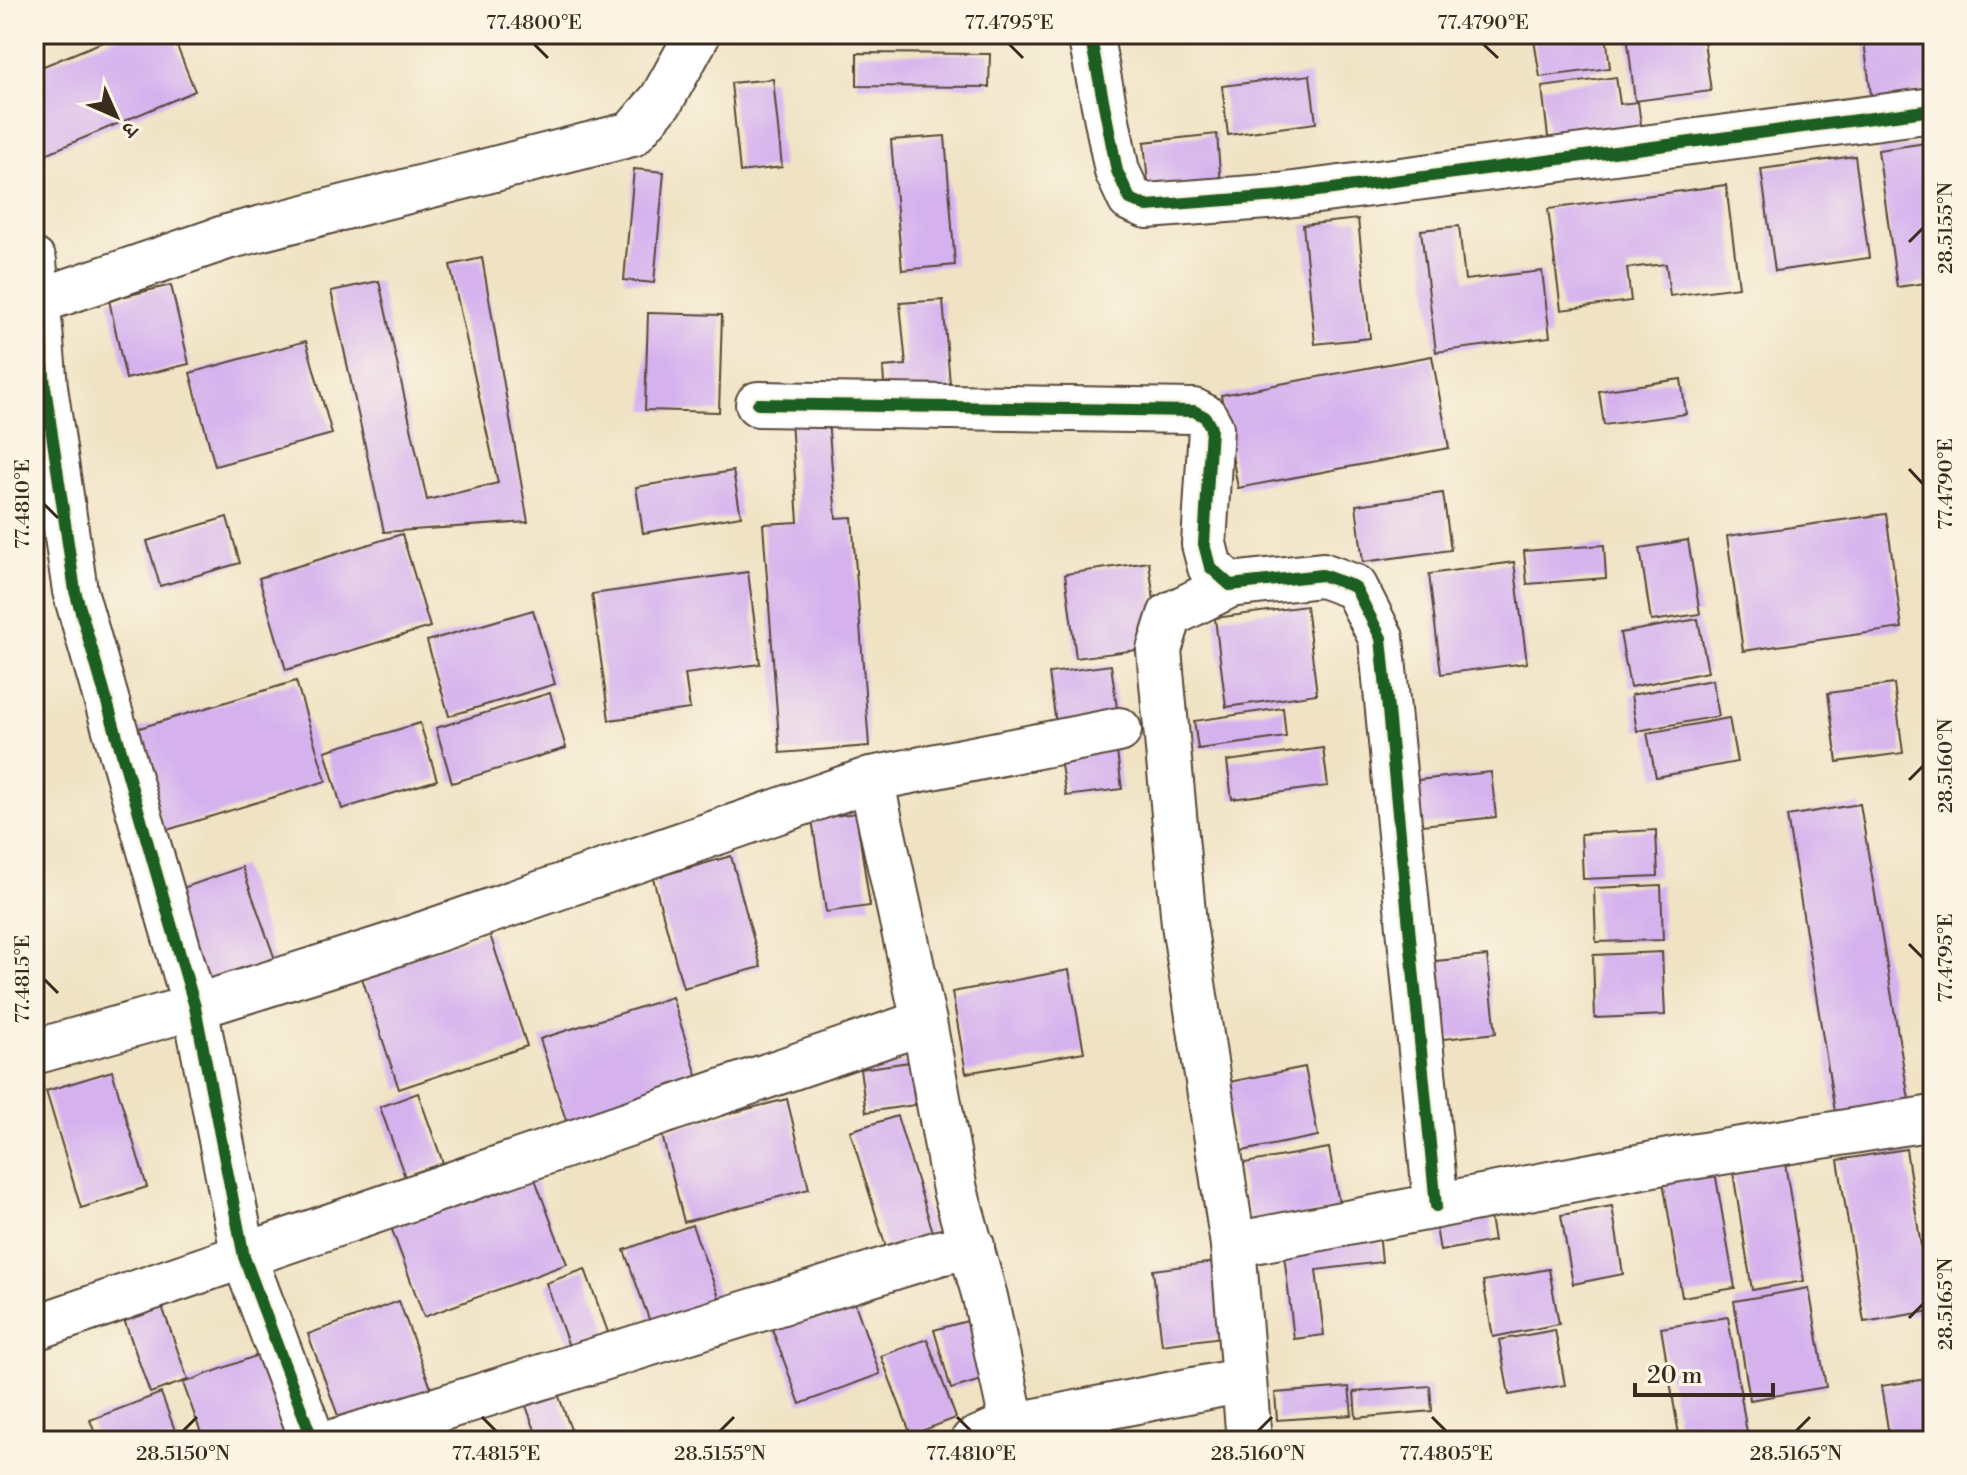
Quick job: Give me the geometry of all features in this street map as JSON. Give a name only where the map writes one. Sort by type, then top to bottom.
[{"type":"street","points":[[313,1441],[244,1257],[195,1007],[75,591],[45,387],[36,281],[227,237],[632,134],[662,99],[698,34]]},
{"type":"street","points":[[1090,34],[1117,171],[1130,199],[1147,206],[1279,196],[1933,110]]},
{"type":"street","points":[[758,404],[1194,411],[1205,417],[1211,428],[1204,544],[1210,567],[1230,585]]},
{"type":"street","points":[[1249,1441],[1233,1245],[1184,924],[1159,650],[1170,615],[1230,585],[1322,575],[1355,587],[1381,638],[1436,1206]]},
{"type":"street","points":[[34,1052],[195,1007],[386,947],[871,779],[1119,730]]},
{"type":"street","points":[[871,779],[924,1022],[955,1190],[972,1246],[1009,1408],[989,1434]]},
{"type":"street","points":[[34,1328],[924,1022]]},
{"type":"street","points":[[1233,1245],[1679,1159],[1933,1118]]},
{"type":"street","points":[[337,1441],[939,1253],[972,1246]]},
{"type":"street","points":[[989,1434],[1244,1380]]},
{"type":"building","points":[[122,34],[172,34],[195,91],[34,159],[34,70]]},
{"type":"building","points":[[1575,34],[1606,34],[1610,68],[1540,77],[1534,40]]},
{"type":"building","points":[[1627,34],[1703,34],[1711,91],[1635,101]]},
{"type":"building","points":[[1863,34],[1933,34],[1933,101],[1873,110]]},
{"type":"building","points":[[857,53],[990,54],[989,87],[857,86]]},
{"type":"building","points":[[1310,75],[1316,123],[1228,135],[1222,86]]},
{"type":"building","points":[[1616,77],[1620,104],[1638,102],[1643,140],[1550,153],[1542,87]]},
{"type":"building","points":[[773,79],[782,167],[740,172],[731,83]]},
{"type":"building","points":[[1217,134],[1221,186],[1149,193],[1144,142]]},
{"type":"building","points":[[945,136],[955,265],[902,270],[891,140]]},
{"type":"building","points":[[1933,142],[1933,282],[1897,287],[1878,150]]},
{"type":"building","points":[[1855,156],[1869,258],[1775,271],[1761,169]]},
{"type":"building","points":[[634,169],[664,172],[654,283],[624,280]]},
{"type":"building","points":[[1726,185],[1739,287],[1670,296],[1666,264],[1627,268],[1631,301],[1561,310],[1548,209]]},
{"type":"building","points":[[1358,219],[1370,338],[1315,344],[1303,225]]},
{"type":"building","points":[[1459,226],[1465,280],[1542,271],[1550,337],[1436,352],[1421,230]]},
{"type":"building","points":[[482,258],[528,522],[384,532],[331,291],[379,281],[427,500],[498,483],[450,265]]},
{"type":"building","points":[[171,285],[189,364],[126,379],[109,300]]},
{"type":"building","points":[[943,300],[951,396],[885,401],[883,367],[906,365],[900,303]]},
{"type":"building","points":[[648,313],[722,315],[719,412],[645,410]]},
{"type":"building","points":[[306,341],[332,434],[215,466],[190,373]]},
{"type":"building","points":[[1432,356],[1449,448],[1238,488],[1221,395]]},
{"type":"building","points":[[1681,379],[1686,414],[1604,425],[1599,391]]},
{"type":"building","points":[[828,419],[836,518],[852,517],[869,746],[780,753],[763,524],[798,522],[791,421]]},
{"type":"building","points":[[733,471],[741,516],[643,533],[636,487]]},
{"type":"building","points":[[1443,493],[1451,550],[1363,562],[1356,505]]},
{"type":"building","points":[[1886,514],[1902,628],[1743,651],[1727,536]]},
{"type":"building","points":[[227,517],[240,563],[160,586],[147,541]]},
{"type":"building","points":[[402,534],[430,627],[286,670],[259,578]]},
{"type":"building","points":[[1688,540],[1700,614],[1651,621],[1640,548]]},
{"type":"building","points":[[1604,545],[1606,578],[1527,584],[1524,551]]},
{"type":"building","points":[[1149,562],[1160,647],[1076,658],[1065,574]]},
{"type":"building","points":[[1514,562],[1527,663],[1441,674],[1429,574]]},
{"type":"building","points":[[748,572],[760,664],[685,674],[690,709],[609,720],[592,594]]},
{"type":"building","points":[[1306,606],[1317,694],[1226,707],[1215,618]]},
{"type":"building","points":[[533,610],[555,684],[449,716],[427,641]]},
{"type":"building","points":[[1698,619],[1708,672],[1630,687],[1620,633]]},
{"type":"building","points":[[1111,665],[1118,715],[1056,724],[1049,673]]},
{"type":"building","points":[[1712,680],[1719,716],[1637,731],[1631,695]]},
{"type":"building","points":[[296,681],[326,781],[164,831],[133,730]]},
{"type":"building","points":[[1894,684],[1903,753],[1837,762],[1828,693]]},
{"type":"building","points":[[550,693],[566,748],[452,783],[436,728]]},
{"type":"building","points":[[1283,708],[1286,737],[1198,749],[1194,721]]},
{"type":"building","points":[[1729,718],[1737,762],[1656,777],[1647,733]]},
{"type":"building","points":[[420,723],[437,780],[342,809],[325,751]]},
{"type":"building","points":[[1116,745],[1122,789],[1066,796],[1059,753]]},
{"type":"building","points":[[1323,748],[1328,786],[1232,799],[1227,761]]},
{"type":"building","points":[[1491,772],[1496,817],[1413,826],[1409,781]]},
{"type":"building","points":[[1860,804],[1911,1112],[1837,1124],[1787,816]]},
{"type":"building","points":[[856,813],[870,906],[826,912],[812,819]]},
{"type":"building","points":[[1656,830],[1658,876],[1583,879],[1581,834]]},
{"type":"building","points":[[731,856],[761,967],[683,988],[653,878]]},
{"type":"building","points":[[242,867],[277,965],[203,991],[169,893]]},
{"type":"building","points":[[1661,885],[1663,940],[1596,942],[1594,888]]},
{"type":"building","points":[[489,932],[527,1046],[399,1089],[361,975]]},
{"type":"building","points":[[1662,952],[1665,1015],[1595,1018],[1593,955]]},
{"type":"building","points":[[1487,956],[1496,1033],[1435,1040],[1425,962]]},
{"type":"building","points":[[1069,970],[1084,1052],[966,1073],[952,992]]},
{"type":"building","points":[[672,997],[702,1091],[570,1133],[540,1039]]},
{"type":"building","points":[[910,1062],[915,1105],[866,1112],[860,1069]]},
{"type":"building","points":[[1305,1067],[1318,1136],[1237,1152],[1224,1083]]},
{"type":"building","points":[[112,1071],[147,1187],[81,1208],[46,1091]]},
{"type":"building","points":[[418,1093],[443,1163],[405,1177],[380,1107]]},
{"type":"building","points":[[787,1099],[809,1189],[684,1222],[661,1131]]},
{"type":"building","points":[[897,1116],[933,1232],[886,1247],[850,1131]]},
{"type":"building","points":[[1329,1148],[1340,1209],[1251,1226],[1239,1164]]},
{"type":"building","points":[[1906,1149],[1931,1311],[1864,1322],[1838,1160]]},
{"type":"building","points":[[1783,1151],[1804,1281],[1752,1290],[1731,1160]]},
{"type":"building","points":[[1714,1166],[1735,1288],[1682,1297],[1662,1175]]},
{"type":"building","points":[[533,1174],[567,1264],[424,1317],[391,1227]]},
{"type":"building","points":[[1612,1206],[1623,1274],[1573,1284],[1561,1215]]},
{"type":"building","points":[[1489,1211],[1494,1241],[1440,1251],[1435,1221]]},
{"type":"building","points":[[692,1225],[722,1305],[653,1330],[624,1250]]},
{"type":"building","points":[[1379,1233],[1382,1262],[1316,1270],[1324,1335],[1294,1339],[1283,1246]]},
{"type":"building","points":[[1222,1261],[1230,1336],[1162,1345],[1153,1270]]},
{"type":"building","points":[[585,1269],[613,1346],[574,1360],[546,1283]]},
{"type":"building","points":[[1549,1269],[1559,1324],[1493,1337],[1483,1281]]},
{"type":"building","points":[[1809,1288],[1826,1387],[1750,1400],[1734,1301]]},
{"type":"building","points":[[157,1292],[188,1380],[150,1393],[119,1305]]},
{"type":"building","points":[[852,1295],[880,1374],[800,1404],[771,1326]]},
{"type":"building","points":[[399,1301],[432,1391],[341,1424],[308,1334]]},
{"type":"building","points":[[1728,1317],[1747,1433],[1680,1441],[1661,1328]]},
{"type":"building","points":[[971,1320],[988,1378],[951,1389],[934,1330]]},
{"type":"building","points":[[1555,1330],[1565,1385],[1509,1395],[1499,1340]]},
{"type":"building","points":[[927,1339],[956,1418],[911,1435],[881,1356]]},
{"type":"building","points":[[269,1351],[303,1441],[204,1441],[183,1383]]},
{"type":"building","points":[[1933,1378],[1933,1441],[1890,1441],[1881,1386]]},
{"type":"building","points":[[1430,1386],[1432,1411],[1356,1418],[1354,1392]]},
{"type":"building","points":[[1349,1387],[1352,1415],[1277,1420],[1275,1393]]},
{"type":"building","points":[[557,1391],[575,1441],[539,1441],[525,1403]]},
{"type":"building","points":[[161,1393],[179,1441],[98,1441],[90,1420]]},
{"type":"building","points":[[34,1410],[41,1428],[34,1431]]},
{"type":"cycle path","points":[[1090,34],[1117,171],[1130,199],[1147,206],[1279,196],[1933,110]]},
{"type":"cycle path","points":[[34,261],[45,387],[75,591],[195,1007],[244,1257],[313,1441]]},
{"type":"cycle path","points":[[758,404],[1194,411],[1205,417],[1211,428],[1204,544],[1210,567],[1230,585],[1322,575],[1355,587],[1381,638],[1436,1206]]}]
